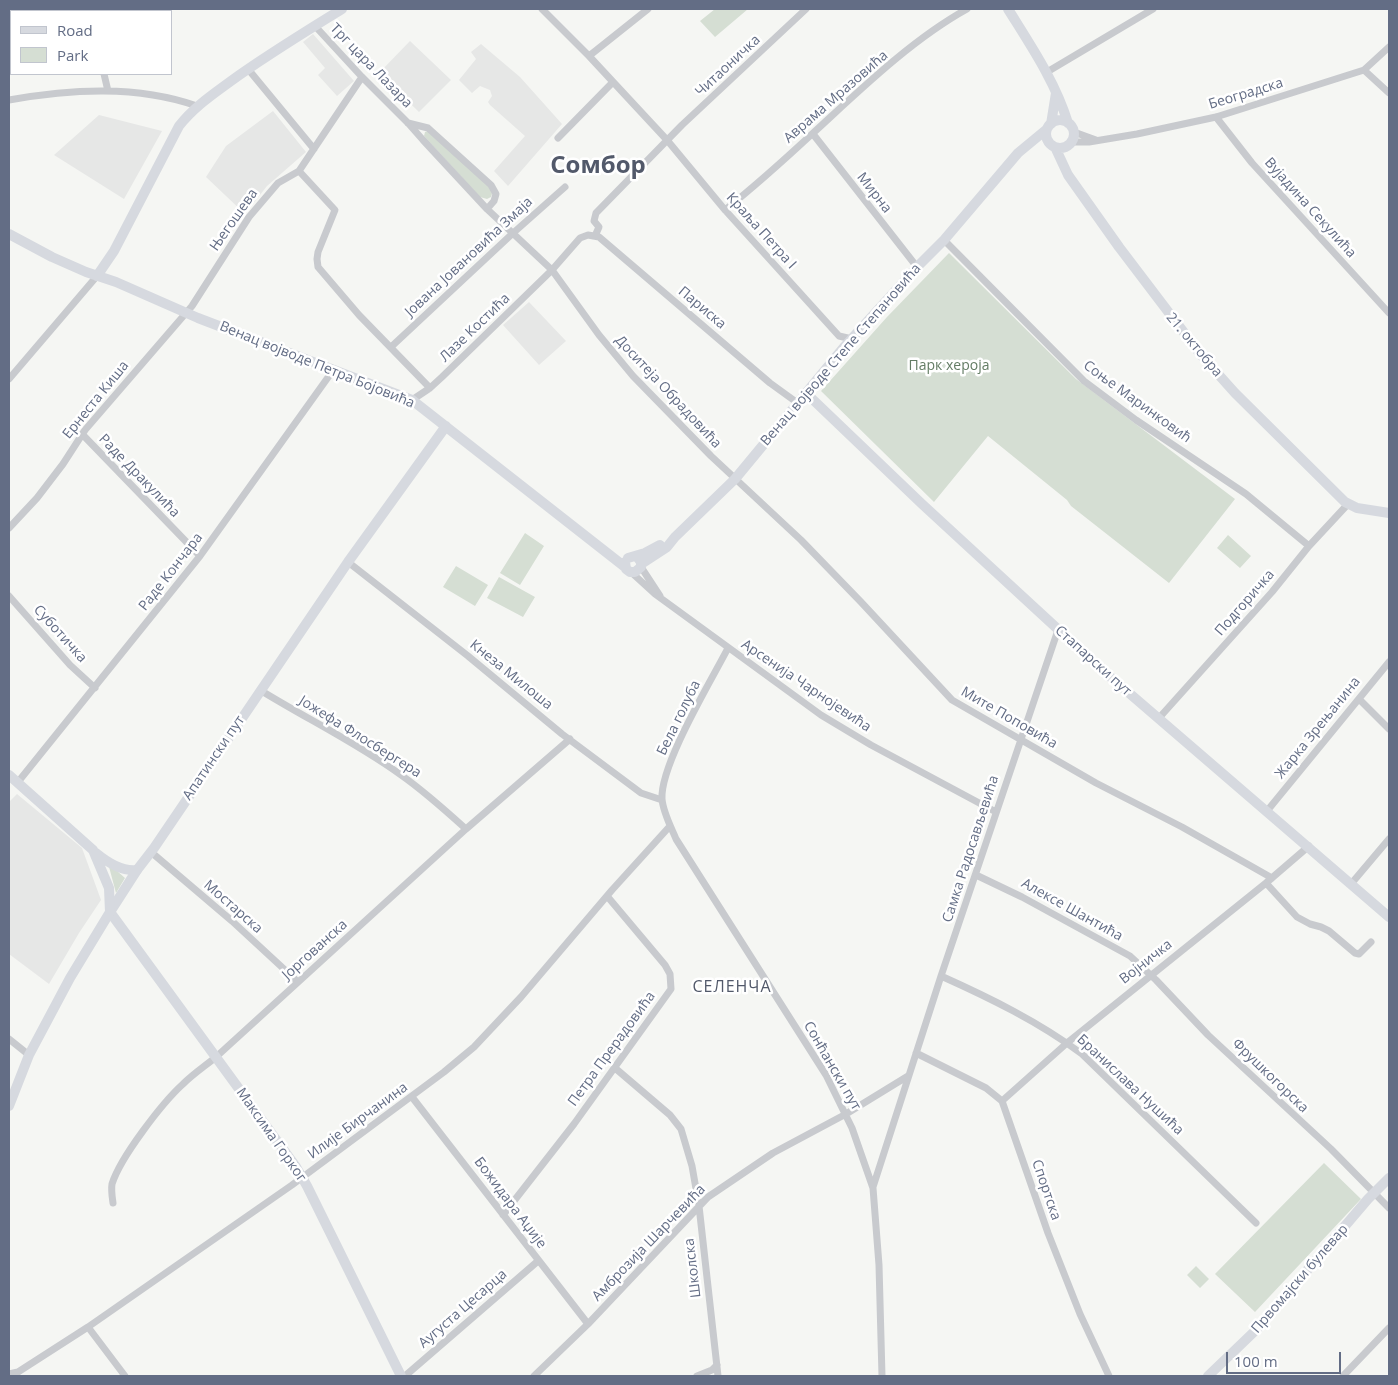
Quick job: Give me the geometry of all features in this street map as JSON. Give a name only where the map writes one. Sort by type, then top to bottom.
[{"type":"main road","points":[[97,276],[114,251],[179,126],[198,106],[248,69],[342,9]]},
{"type":"main road","points":[[1008,9],[1047,72],[1068,123],[1074,132],[1063,166]]},
{"type":"main road","points":[[1054,147],[1046,138],[1056,93]]},
{"type":"main road","points":[[1049,126],[1060,120],[1068,123]]},
{"type":"main road","name":"Венац војводе Степе Степановића","points":[[634,564],[664,543],[671,542],[735,479],[852,339],[944,240],[1018,154],[1049,126]]},
{"type":"main road","points":[[1029,144],[1063,148],[1070,143]]},
{"type":"main road","name":"21. октобра","points":[[1054,147],[1068,175],[1119,247],[1201,355],[1241,398],[1348,504]]},
{"type":"main road","name":"Венац војводе Петра Бојовића","points":[[9,234],[52,258],[116,282],[187,313],[412,400],[590,540],[599,541],[634,564]]},
{"type":"main road","name":"Стапарски пут","points":[[807,394],[922,504],[1100,668],[1389,917]]},
{"type":"main road","name":"Апатински пут","points":[[9,1106],[29,1055],[70,978],[110,912],[348,562],[446,426]]},
{"type":"main road","points":[[1348,504],[1361,509],[1389,513]]},
{"type":"main road","points":[[9,775],[104,859],[123,869],[137,870]]},
{"type":"main road","points":[[93,850],[110,888],[110,912]]},
{"type":"main road","name":"Максима Горког","points":[[110,912],[302,1178],[403,1376]]},
{"type":"main road","name":"Првомајски булевар","points":[[1208,1376],[1257,1329],[1389,1178]]},
{"type":"street","points":[[542,9],[589,56],[648,9]]},
{"type":"street","name":"Читаоничка","points":[[667,140],[806,9]]},
{"type":"street","name":"Аврама Мразовића","points":[[725,210],[793,152],[865,85],[917,43],[966,9]]},
{"type":"street","points":[[1047,72],[1153,9]]},
{"type":"street","name":"Трг цара Лазара","points":[[315,26],[362,77],[408,122],[487,209],[496,194],[491,185],[428,128],[408,122]]},
{"type":"street","name":"Београдска","points":[[1070,143],[1137,134],[1216,117],[1364,70],[1389,47]]},
{"type":"street","name":"Краља Петра I","points":[[589,56],[667,140],[725,210],[839,336]]},
{"type":"street","points":[[248,69],[314,149]]},
{"type":"street","points":[[1364,70],[1389,93]]},
{"type":"street","points":[[104,75],[108,91]]},
{"type":"street","name":"Његошева","points":[[187,313],[249,217],[278,183],[299,171],[362,77]]},
{"type":"street","points":[[558,138],[613,82]]},
{"type":"street","points":[[9,100],[70,91],[108,91],[182,101],[198,106]]},
{"type":"street","name":"Вујадина Секулића","points":[[1216,117],[1252,163],[1389,313]]},
{"type":"street","name":"Београдска","points":[[1074,132],[1099,140]]},
{"type":"street","name":"Мирна","points":[[813,134],[917,267]]},
{"type":"street","points":[[592,235],[599,227],[594,221],[596,213],[667,140]]},
{"type":"street","points":[[299,171],[335,210],[318,252],[318,267],[359,315],[430,388]]},
{"type":"street","name":"Јована Јовановића Змаја","points":[[392,347],[565,187]]},
{"type":"street","name":"Доситеја Обрадовића","points":[[487,209],[552,270],[599,335],[633,376],[683,429],[735,479]]},
{"type":"street","name":"Лазе Костића","points":[[412,400],[430,388],[552,270],[580,238],[592,235]]},
{"type":"street","name":"Париска","points":[[592,235],[770,383],[798,404]]},
{"type":"street","name":"Соње Маринковић","points":[[944,240],[1084,381],[1136,420],[1246,494],[1309,546]]},
{"type":"street","points":[[9,379],[97,276]]},
{"type":"street","name":"Ернеста Киша","points":[[9,528],[63,464],[82,434],[187,313]]},
{"type":"street","points":[[840,353],[839,336],[852,339]]},
{"type":"street","name":"Раде Кончара","points":[[18,782],[200,556],[334,369]]},
{"type":"street","name":"Раде Дракулића","points":[[82,434],[200,556]]},
{"type":"street","name":"Мите Поповића","points":[[735,479],[808,547],[952,700],[1096,783],[1182,826],[1269,881],[1297,917],[1310,924],[1321,926],[1355,953],[1360,954],[1371,942]]},
{"type":"street","name":"Подгоричка","points":[[1159,718],[1348,504]]},
{"type":"street","name":"Кнеза Милоша","points":[[348,562],[570,739],[641,793],[662,800]]},
{"type":"street","name":"Арсенија Чарнојевића","points":[[634,564],[646,586],[662,599],[821,715],[871,745],[996,812]]},
{"type":"street","name":"Суботичка","points":[[9,596],[70,665],[95,688]]},
{"type":"street","name":"Самка Радосављевића","points":[[873,1188],[941,976],[1058,630]]},
{"type":"street","name":"Бела голуба","points":[[662,800],[663,784],[678,746],[728,648]]},
{"type":"street","name":"Жарка Зрењанина","points":[[1267,811],[1389,662]]},
{"type":"street","name":"Јожефа Флосбергера","points":[[260,690],[377,758],[424,791],[466,829]]},
{"type":"street","points":[[1358,699],[1389,729]]},
{"type":"street","name":"Јоргованска","points":[[112,1203],[112,1184],[123,1161],[183,1083],[216,1057],[466,829],[570,739]]},
{"type":"street","name":"Сонћански пут","points":[[662,800],[676,839],[826,1075],[846,1114],[873,1188],[879,1265],[882,1376]]},
{"type":"street","name":"Илије Бирчанина","points":[[9,1374],[18,1372],[88,1327],[302,1178],[412,1097],[474,1047],[670,826]]},
{"type":"street","points":[[1351,884],[1389,838]]},
{"type":"street","name":"Војничка","points":[[1002,1101],[1067,1043],[1269,881],[1308,846]]},
{"type":"street","name":"Мостарска","points":[[151,852],[298,982]]},
{"type":"street","name":"Алексе Шантића","points":[[976,875],[1022,897],[1130,956],[1150,975]]},
{"type":"street","name":"Петра Прерадовића","points":[[503,1215],[615,1068],[671,988],[671,980],[664,965],[607,896]]},
{"type":"street","name":"Фрушкогорска","points":[[1150,975],[1208,1035],[1331,1149],[1389,1208]]},
{"type":"street","name":"Бранислава Нушића","points":[[941,976],[985,996],[1067,1043],[1082,1054],[1256,1223]]},
{"type":"street","points":[[9,1039],[29,1055]]},
{"type":"street","points":[[916,1053],[986,1088],[1002,1101]]},
{"type":"street","name":"Школска","points":[[615,1068],[677,1122],[681,1129],[692,1166],[699,1206],[718,1376]]},
{"type":"street","points":[[846,1114],[908,1076]]},
{"type":"street","name":"Божидара Аџије","points":[[412,1097],[588,1324]]},
{"type":"street","name":"Спортска","points":[[1002,1101],[1048,1233],[1080,1314],[1109,1376]]},
{"type":"street","name":"Амброзија Шарчевића","points":[[534,1376],[588,1324],[708,1197],[773,1153],[846,1114]]},
{"type":"street","name":"Аугуста Цесарца","points":[[403,1376],[538,1261]]},
{"type":"street","points":[[88,1327],[125,1376]]},
{"type":"street","points":[[1343,1376],[1388,1333]]},
{"type":"street","points":[[697,1376],[712,1370],[717,1365]]},
{"type":"shaded area","points":[[313,34],[354,81],[337,96],[318,75],[325,68],[303,42]]},
{"type":"shaded area","points":[[410,41],[451,80],[419,112],[379,73]]},
{"type":"shaded area","points":[[481,44],[520,77],[562,124],[508,186],[494,171],[525,136],[490,105],[488,102],[492,96],[490,90],[480,86],[472,93],[459,80],[476,59],[471,52]]},
{"type":"shaded area","points":[[273,111],[306,152],[267,186],[245,214],[206,177],[226,146]]},
{"type":"shaded area","points":[[99,115],[162,131],[124,199],[54,155]]},
{"type":"shaded area","points":[[529,302],[566,341],[539,365],[503,325]]},
{"type":"shaded area","points":[[17,794],[82,848],[101,900],[49,984],[9,954],[9,802]]},
{"type":"green space","points":[[715,9],[748,9],[715,37],[700,21]]},
{"type":"green space","points":[[428,131],[491,187],[491,197],[487,199],[480,197],[424,136],[425,132]]},
{"type":"green space","name":"Парк хероја","points":[[949,253],[1076,379],[1235,499],[1169,583],[1071,506],[1067,500],[988,436],[934,502],[821,391],[887,317]]},
{"type":"green space","points":[[525,533],[544,546],[520,585],[500,573]]},
{"type":"green space","points":[[1228,535],[1251,556],[1240,568],[1217,548]]},
{"type":"green space","points":[[456,566],[488,585],[475,606],[443,587]]},
{"type":"green space","points":[[499,577],[535,597],[523,617],[487,598]]},
{"type":"green space","points":[[108,863],[125,878],[116,893]]},
{"type":"green space","points":[[1324,1163],[1361,1199],[1255,1312],[1215,1274]]},
{"type":"green space","points":[[1196,1266],[1209,1279],[1200,1288],[1187,1275]]},
{"type":"district","name":"Сомбор","points":[[598,166]]},
{"type":"district","name":"СЕЛЕНЧА","points":[[732,987]]}]
